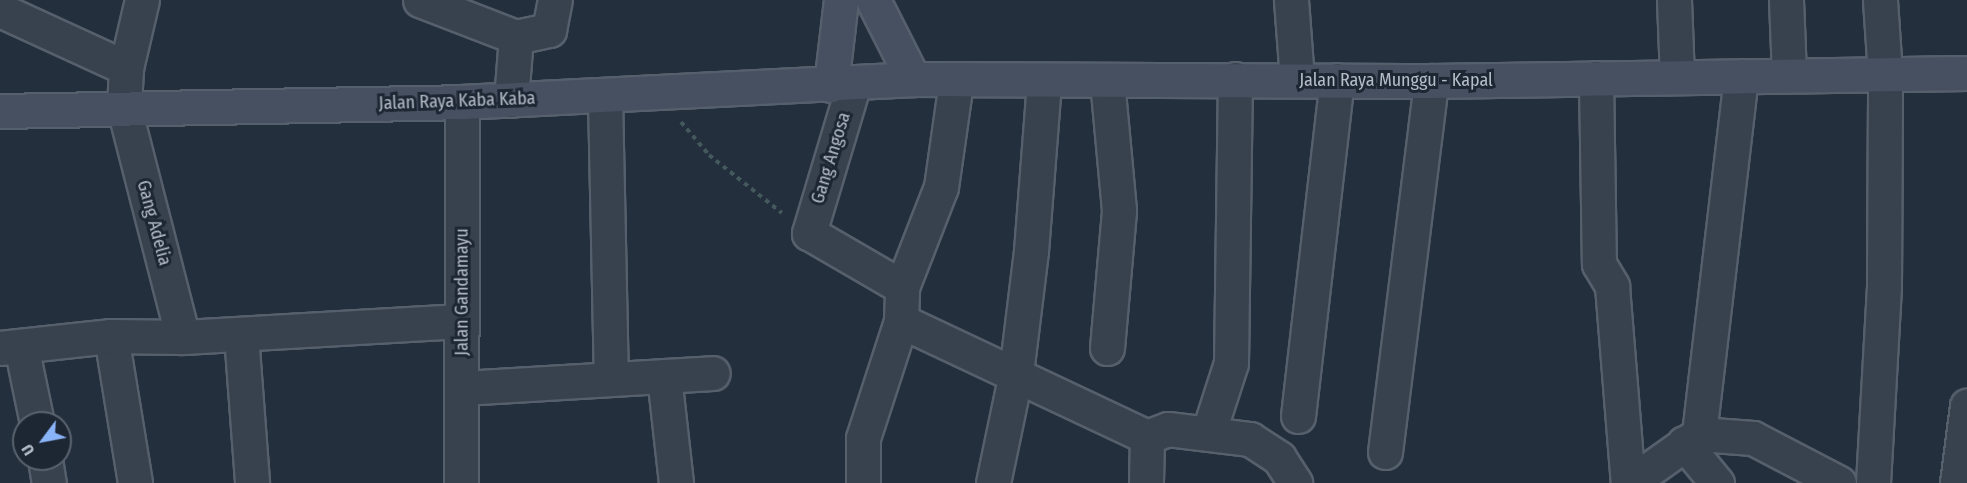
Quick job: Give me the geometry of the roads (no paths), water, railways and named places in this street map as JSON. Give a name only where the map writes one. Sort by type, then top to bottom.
[{"type":"street","name":"Gang Adelia","points":[[142,0],[126,68],[124,108],[183,338]]},
{"type":"street","points":[[420,0],[516,37],[549,30],[555,0]]},
{"type":"street","points":[[841,0],[842,84]]},
{"type":"street","points":[[873,0],[913,79]]},
{"type":"street","points":[[1291,0],[1297,80]]},
{"type":"street","points":[[1674,0],[1677,77]]},
{"type":"street","points":[[1786,0],[1789,75]]},
{"type":"street","points":[[1873,483],[1883,340],[1885,74],[1880,0]]},
{"type":"street","points":[[0,10],[126,68]]},
{"type":"street","points":[[511,100],[516,37]]},
{"type":"street","name":"Jalan Raya Munggu - Kapal","points":[[913,79],[1044,82],[1431,81],[1967,73]]},
{"type":"street","points":[[1717,483],[1692,438],[1742,76]]},
{"type":"street","points":[[1596,78],[1599,264],[1612,286],[1629,483]]},
{"type":"street","name":"Jalan Raya Kaba Kaba","points":[[0,111],[605,97],[913,79]]},
{"type":"street","points":[[1213,420],[1231,363],[1235,80]]},
{"type":"street","points":[[1298,416],[1337,80]]},
{"type":"street","points":[[863,483],[863,438],[902,303],[941,187],[956,81]]},
{"type":"street","points":[[1107,81],[1119,210],[1107,348]]},
{"type":"street","points":[[1385,452],[1431,81]]},
{"type":"street","points":[[993,483],[1016,373],[1031,252],[1044,82]]},
{"type":"street","name":"Gang Angosa","points":[[842,84],[809,233],[902,303]]},
{"type":"street","points":[[605,97],[611,379]]},
{"type":"street","name":"Jalan Gandamayu","points":[[460,483],[462,102]]},
{"type":"street","points":[[902,303],[1016,373],[1147,437],[1168,429],[1213,420],[1250,439],[1279,458],[1294,483]]},
{"type":"street","points":[[34,411],[11,347],[111,336],[183,338],[462,321]]},
{"type":"street","points":[[241,335],[252,483]]},
{"type":"street","points":[[111,336],[135,483]]},
{"type":"street","points":[[462,388],[713,373]]},
{"type":"street","points":[[664,376],[676,483]]},
{"type":"street","points":[[1957,483],[1967,406]]},
{"type":"street","points":[[1146,483],[1147,437]]},
{"type":"street","points":[[1629,483],[1692,438],[1753,438],[1839,483]]}]
